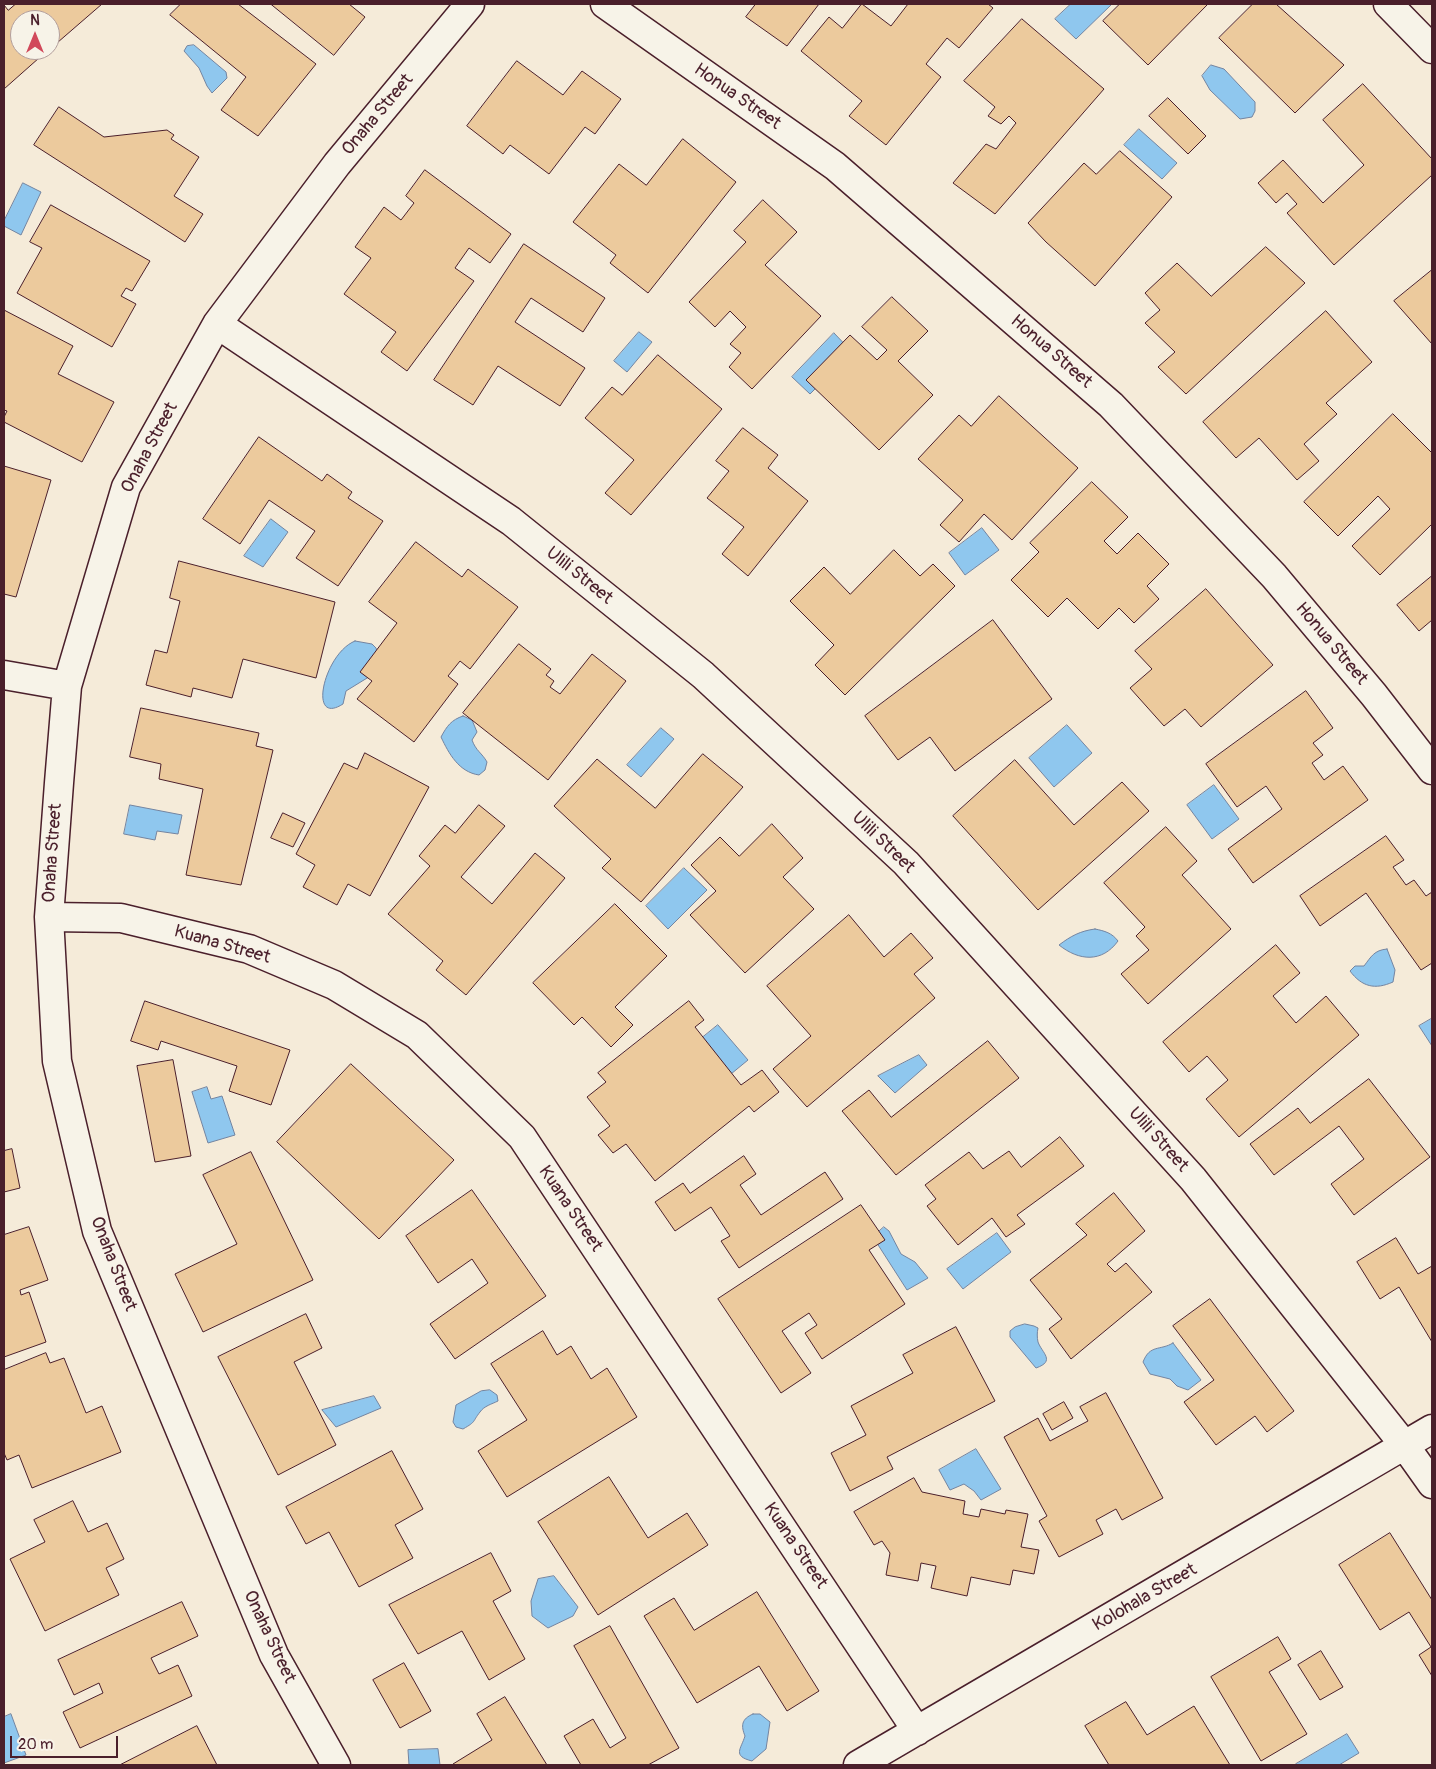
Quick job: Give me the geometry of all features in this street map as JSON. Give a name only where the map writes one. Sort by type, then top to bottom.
[{"type":"street","name":"Onaha Street","points":[[336,1765],[274,1655],[97,1231],[57,1062],[49,917],[67,686],[126,488],[217,324],[337,164],[470,4]]},
{"type":"street","name":"Honua Street","points":[[604,4],[835,166],[1111,405],[1274,576],[1374,695],[1432,770]]},
{"type":"street","points":[[1388,4],[1432,49]]},
{"type":"street","name":"Ulili Street","points":[[217,324],[511,521],[703,675],[906,863],[1194,1180],[1405,1446],[1432,1484]]},
{"type":"street","points":[[4,675],[67,686]]},
{"type":"street","name":"Kuana Street","points":[[49,917],[121,918],[249,949],[334,985],[417,1035],[522,1137],[918,1731]]},
{"type":"street","name":"Kolohala Street","points":[[858,1765],[1432,1429]]},
{"type":"water","points":[[1071,4],[1112,4],[1076,39],[1055,19]]},
{"type":"water","points":[[194,45],[226,72],[227,78],[212,93],[199,68],[184,51],[187,46]]},
{"type":"water","points":[[1211,65],[1224,69],[1255,102],[1255,111],[1252,117],[1240,119],[1210,90],[1202,76]]},
{"type":"water","points":[[1139,129],[1177,163],[1162,179],[1124,145]]},
{"type":"water","points":[[23,183],[41,192],[21,235],[4,226],[4,221]]},
{"type":"water","points":[[639,332],[652,342],[627,372],[614,361]]},
{"type":"water","points":[[834,333],[852,352],[810,394],[792,377]]},
{"type":"water","points":[[271,519],[288,532],[263,567],[244,556]]},
{"type":"water","points":[[982,528],[999,550],[965,575],[949,553]]},
{"type":"water","points":[[355,641],[372,644],[376,648],[378,655],[372,675],[346,691],[343,704],[332,708],[325,706],[323,697],[328,672],[344,648]]},
{"type":"water","points":[[463,716],[472,720],[477,732],[472,740],[487,762],[485,770],[479,775],[460,766],[451,756],[441,737],[455,719]]},
{"type":"water","points":[[1067,725],[1092,753],[1054,787],[1029,758]]},
{"type":"water","points":[[661,728],[674,739],[641,777],[627,765]]},
{"type":"water","points":[[1214,785],[1239,819],[1212,839],[1187,805]]},
{"type":"water","points":[[130,805],[182,815],[178,834],[157,831],[155,840],[124,834]]},
{"type":"water","points":[[684,868],[707,890],[668,929],[646,906]]},
{"type":"water","points":[[1095,929],[1108,933],[1118,941],[1105,953],[1098,956],[1082,957],[1059,945],[1076,934]]},
{"type":"water","points":[[1387,949],[1395,970],[1393,982],[1380,986],[1369,986],[1359,981],[1350,971],[1355,966],[1364,966],[1376,952]]},
{"type":"water","points":[[1432,1020],[1432,1046],[1419,1026]]},
{"type":"water","points":[[718,1025],[748,1060],[731,1074],[702,1038]]},
{"type":"water","points":[[919,1055],[927,1065],[895,1093],[878,1076]]},
{"type":"water","points":[[207,1087],[211,1099],[222,1096],[235,1135],[208,1143],[192,1092]]},
{"type":"water","points":[[884,1227],[889,1231],[901,1254],[915,1262],[928,1278],[907,1290],[873,1237]]},
{"type":"water","points":[[997,1233],[1011,1252],[963,1289],[947,1269]]},
{"type":"water","points":[[1025,1324],[1038,1328],[1038,1342],[1046,1356],[1045,1363],[1036,1368],[1010,1337],[1010,1331],[1015,1327]]},
{"type":"water","points":[[1173,1343],[1201,1380],[1188,1390],[1177,1386],[1170,1379],[1150,1374],[1143,1362],[1152,1350]]},
{"type":"water","points":[[490,1390],[497,1395],[498,1401],[484,1408],[472,1423],[463,1429],[456,1427],[453,1422],[456,1405],[481,1391]]},
{"type":"water","points":[[374,1396],[381,1408],[336,1427],[322,1410]]},
{"type":"water","points":[[976,1449],[1001,1489],[981,1500],[974,1491],[964,1484],[950,1490],[939,1470]]},
{"type":"water","points":[[554,1576],[578,1607],[573,1616],[548,1628],[532,1616],[531,1601],[538,1579]]},
{"type":"water","points":[[11,1714],[26,1755],[4,1763],[4,1717]]},
{"type":"water","points":[[753,1714],[760,1714],[770,1722],[766,1749],[752,1761],[742,1757],[740,1748],[745,1736],[743,1723],[746,1718]]},
{"type":"water","points":[[1347,1734],[1359,1753],[1339,1765],[1296,1764]]},
{"type":"water","points":[[438,1749],[440,1765],[409,1765],[408,1750]]},
{"type":"building","points":[[16,4],[102,4],[60,40],[60,10],[10,10],[10,60],[37,60],[4,89],[4,5],[8,10]]},
{"type":"building","points":[[181,4],[238,4],[316,64],[258,136],[221,110],[246,77],[170,15]]},
{"type":"building","points":[[271,4],[349,4],[365,17],[334,55]]},
{"type":"building","points":[[756,4],[819,4],[787,46],[746,17]]},
{"type":"building","points":[[862,4],[891,26],[908,4],[988,4],[993,8],[959,48],[947,38],[926,64],[941,77],[886,145],[849,116],[862,101],[801,51],[829,17],[842,28]]},
{"type":"building","points":[[1120,4],[1208,4],[1148,65],[1103,21]]},
{"type":"building","points":[[1253,4],[1276,4],[1344,65],[1295,113],[1219,38]]},
{"type":"building","points":[[1022,19],[1104,89],[995,214],[953,183],[986,144],[996,149],[1016,123],[1009,116],[1001,124],[988,116],[995,107],[964,81]]},
{"type":"building","points":[[517,61],[563,95],[582,71],[621,99],[595,134],[585,127],[549,174],[510,145],[503,154],[467,126]]},
{"type":"building","points":[[1363,84],[1432,159],[1432,175],[1334,265],[1287,213],[1297,204],[1287,193],[1276,203],[1258,183],[1283,160],[1323,203],[1364,165],[1323,120]]},
{"type":"building","points":[[1168,98],[1206,136],[1188,154],[1149,116]]},
{"type":"building","points":[[59,107],[104,137],[167,130],[174,135],[171,139],[199,157],[174,196],[203,214],[185,242],[34,145]]},
{"type":"building","points":[[683,139],[736,182],[648,293],[610,263],[616,255],[573,222],[619,164],[646,185]]},
{"type":"building","points":[[1120,151],[1172,197],[1095,286],[1046,242],[1028,223],[1084,163],[1096,174]]},
{"type":"building","points":[[425,170],[511,234],[490,263],[469,248],[455,268],[474,281],[407,371],[381,352],[396,332],[344,294],[371,258],[355,247],[384,207],[401,220],[414,203],[406,196]]},
{"type":"building","points":[[763,200],[797,232],[765,265],[821,316],[752,389],[729,367],[741,353],[730,344],[746,327],[730,311],[715,327],[689,302],[746,242],[734,231]]},
{"type":"building","points":[[51,205],[150,261],[132,291],[126,288],[121,296],[136,304],[112,347],[17,293],[42,248],[30,242]]},
{"type":"building","points":[[524,244],[605,298],[583,332],[531,298],[515,322],[585,368],[560,406],[498,366],[473,405],[434,380]]},
{"type":"building","points":[[1266,247],[1305,283],[1186,394],[1158,367],[1175,352],[1145,323],[1160,310],[1145,293],[1177,263],[1211,296]]},
{"type":"building","points":[[1432,270],[1432,344],[1394,301]]},
{"type":"building","points":[[892,297],[928,331],[898,361],[933,395],[879,450],[806,380],[850,335],[877,360],[887,350],[862,327]]},
{"type":"building","points":[[4,310],[73,346],[58,374],[114,402],[82,462],[4,422],[7,411],[4,410]]},
{"type":"building","points":[[1326,311],[1372,362],[1326,403],[1337,414],[1304,444],[1319,461],[1297,480],[1259,438],[1236,458],[1203,422]]},
{"type":"building","points":[[658,355],[722,409],[631,515],[605,493],[634,460],[585,418],[612,387],[622,395]]},
{"type":"building","points":[[999,396],[1078,468],[1012,540],[984,514],[959,542],[940,525],[963,500],[918,459],[959,415],[971,426]]},
{"type":"building","points":[[1393,414],[1432,453],[1432,524],[1380,575],[1352,546],[1390,509],[1378,496],[1338,536],[1304,502]]},
{"type":"building","points":[[743,428],[778,455],[768,468],[808,501],[748,576],[722,554],[744,527],[707,498],[729,471],[716,461]]},
{"type":"building","points":[[259,437],[322,481],[327,474],[352,492],[348,498],[383,521],[338,586],[296,558],[315,531],[269,500],[240,544],[203,519]]},
{"type":"building","points":[[4,466],[51,480],[16,597],[4,594]]},
{"type":"building","points":[[1092,482],[1128,517],[1104,541],[1117,554],[1138,533],[1169,564],[1147,586],[1159,599],[1134,623],[1119,608],[1098,629],[1067,598],[1048,617],[1011,580],[1039,552],[1030,543]]},
{"type":"building","points":[[416,542],[462,577],[468,569],[518,607],[470,669],[460,661],[448,676],[458,684],[414,742],[357,699],[372,681],[360,672],[397,623],[369,602]]},
{"type":"building","points":[[894,550],[920,576],[933,564],[955,586],[845,695],[815,665],[834,645],[790,601],[824,567],[850,594]]},
{"type":"building","points":[[179,561],[335,602],[316,678],[243,659],[232,698],[193,688],[191,697],[146,685],[155,650],[167,653],[180,601],[170,598]]},
{"type":"building","points":[[1432,576],[1432,620],[1419,631],[1397,605]]},
{"type":"building","points":[[1206,589],[1273,665],[1201,727],[1185,709],[1164,726],[1130,688],[1152,669],[1135,651]]},
{"type":"building","points":[[993,620],[1052,699],[955,771],[930,737],[898,760],[865,716]]},
{"type":"building","points":[[519,644],[551,669],[546,675],[554,681],[550,687],[560,694],[592,654],[626,681],[548,780],[463,713]]},
{"type":"building","points":[[1306,691],[1333,728],[1313,743],[1323,755],[1312,763],[1324,780],[1343,766],[1368,800],[1253,883],[1228,849],[1282,809],[1266,786],[1237,807],[1206,764]]},
{"type":"building","points":[[141,708],[259,733],[256,746],[273,750],[241,885],[186,875],[203,789],[159,779],[161,764],[130,757]]},
{"type":"building","points":[[365,753],[429,787],[370,896],[348,884],[337,905],[303,887],[315,865],[296,854],[344,763],[357,769]]},
{"type":"building","points":[[703,754],[743,787],[641,902],[602,868],[611,859],[554,806],[597,759],[655,808]]},
{"type":"building","points":[[1015,760],[1074,825],[1122,782],[1149,811],[1038,910],[953,816]]},
{"type":"building","points":[[479,805],[505,826],[461,877],[492,904],[535,853],[565,878],[466,995],[436,970],[443,961],[388,914],[430,866],[419,856],[445,825],[455,833]]},
{"type":"building","points":[[283,813],[305,823],[293,847],[271,838]]},
{"type":"building","points":[[772,824],[803,858],[783,877],[814,909],[745,973],[690,915],[716,891],[691,865],[720,837],[739,856]]},
{"type":"building","points":[[1166,827],[1197,861],[1182,875],[1231,929],[1148,1004],[1121,974],[1149,950],[1136,936],[1145,927],[1104,883]]},
{"type":"building","points":[[1386,836],[1404,860],[1393,867],[1406,885],[1414,880],[1426,896],[1432,892],[1432,963],[1421,970],[1366,893],[1320,926],[1300,896]]},
{"type":"building","points":[[615,904],[667,956],[615,1007],[633,1025],[611,1047],[582,1017],[574,1025],[533,983]]},
{"type":"building","points":[[849,915],[884,957],[911,933],[933,958],[914,974],[935,998],[807,1107],[773,1069],[811,1036],[767,986]]},
{"type":"building","points":[[1276,945],[1300,973],[1273,996],[1296,1023],[1326,996],[1359,1035],[1239,1137],[1206,1099],[1228,1080],[1207,1056],[1189,1072],[1163,1042]]},
{"type":"building","points":[[145,1001],[290,1050],[271,1105],[229,1091],[237,1066],[161,1041],[158,1050],[131,1041]]},
{"type":"building","points":[[689,1001],[704,1020],[695,1027],[741,1085],[762,1070],[779,1092],[754,1112],[749,1106],[655,1181],[626,1144],[613,1153],[598,1135],[610,1126],[587,1097],[606,1082],[598,1073]]},
{"type":"building","points":[[988,1041],[1019,1078],[896,1175],[842,1111],[869,1090],[891,1117]]},
{"type":"building","points":[[173,1060],[191,1156],[155,1162],[137,1066]]},
{"type":"building","points":[[351,1064],[454,1160],[379,1239],[277,1142]]},
{"type":"building","points":[[1369,1079],[1430,1157],[1354,1215],[1331,1184],[1364,1159],[1339,1126],[1274,1175],[1250,1144],[1298,1108],[1310,1123]]},
{"type":"building","points":[[1060,1137],[1084,1166],[1017,1215],[1025,1224],[1006,1237],[992,1218],[958,1245],[927,1206],[936,1199],[925,1185],[969,1152],[983,1169],[1009,1151],[1021,1167]]},
{"type":"building","points":[[12,1149],[20,1188],[4,1192],[4,1151]]},
{"type":"building","points":[[251,1152],[313,1280],[203,1332],[175,1274],[237,1244],[203,1175]]},
{"type":"building","points":[[744,1156],[756,1174],[740,1185],[761,1215],[825,1172],[843,1199],[739,1268],[721,1241],[730,1236],[711,1207],[675,1231],[655,1202],[683,1183],[690,1193]]},
{"type":"building","points":[[472,1190],[546,1296],[455,1359],[430,1324],[488,1283],[472,1259],[438,1283],[406,1236]]},
{"type":"building","points":[[1114,1193],[1145,1231],[1107,1264],[1115,1272],[1126,1263],[1152,1292],[1071,1359],[1049,1329],[1062,1319],[1030,1280],[1087,1235],[1076,1224]]},
{"type":"building","points":[[861,1205],[885,1240],[869,1250],[905,1304],[822,1359],[805,1333],[817,1325],[809,1313],[782,1331],[811,1373],[781,1393],[718,1299]]},
{"type":"building","points":[[29,1227],[48,1280],[20,1290],[21,1295],[29,1292],[46,1342],[4,1357],[4,1235]]},
{"type":"building","points":[[1396,1238],[1418,1274],[1432,1266],[1432,1342],[1399,1287],[1380,1299],[1357,1262]]},
{"type":"building","points":[[1210,1299],[1294,1411],[1267,1432],[1255,1416],[1216,1445],[1184,1402],[1214,1380],[1173,1326]]},
{"type":"building","points":[[306,1314],[322,1348],[294,1362],[336,1445],[278,1475],[218,1357]]},
{"type":"building","points":[[956,1327],[995,1401],[887,1457],[893,1469],[850,1491],[831,1453],[866,1435],[851,1406],[913,1373],[903,1355]]},
{"type":"building","points":[[543,1331],[557,1355],[571,1346],[591,1379],[607,1368],[637,1417],[507,1497],[478,1451],[527,1420],[491,1364]]},
{"type":"building","points":[[46,1353],[50,1363],[64,1358],[86,1413],[102,1406],[121,1452],[32,1488],[19,1455],[7,1460],[4,1453],[4,1370]]},
{"type":"building","points":[[1106,1393],[1163,1498],[1122,1520],[1116,1509],[1096,1520],[1103,1534],[1059,1557],[1039,1521],[1047,1516],[1004,1437],[1038,1418],[1050,1441],[1088,1421],[1080,1407]]},
{"type":"building","points":[[1064,1402],[1073,1418],[1052,1430],[1043,1414]]},
{"type":"building","points":[[392,1451],[423,1509],[395,1525],[413,1558],[359,1587],[329,1532],[306,1544],[286,1507]]},
{"type":"building","points":[[609,1477],[648,1538],[687,1513],[708,1545],[598,1615],[538,1522]]},
{"type":"building","points":[[914,1478],[922,1492],[965,1501],[963,1514],[979,1517],[981,1509],[1005,1514],[1006,1510],[1028,1514],[1021,1547],[1039,1550],[1034,1574],[1013,1570],[1010,1585],[971,1577],[967,1596],[931,1588],[936,1566],[921,1563],[918,1581],[886,1575],[890,1553],[882,1541],[874,1545],[854,1512]]},
{"type":"building","points":[[73,1501],[88,1532],[107,1523],[124,1559],[106,1568],[119,1595],[45,1631],[10,1559],[45,1542],[34,1520]]},
{"type":"building","points":[[1390,1533],[1432,1600],[1432,1676],[1419,1655],[1431,1647],[1409,1612],[1380,1630],[1339,1565]]},
{"type":"building","points":[[491,1553],[511,1591],[493,1601],[525,1659],[489,1680],[462,1631],[418,1654],[389,1605]]},
{"type":"building","points":[[757,1592],[819,1691],[787,1711],[759,1666],[697,1703],[644,1616],[674,1598],[694,1630]]},
{"type":"building","points":[[182,1602],[198,1636],[151,1658],[159,1674],[178,1665],[192,1696],[80,1748],[63,1712],[103,1693],[99,1683],[74,1695],[58,1660]]},
{"type":"building","points":[[610,1626],[679,1748],[648,1765],[581,1765],[564,1736],[593,1719],[610,1748],[626,1738],[574,1646]]},
{"type":"building","points":[[1278,1637],[1291,1659],[1269,1672],[1307,1734],[1261,1761],[1211,1677]]},
{"type":"building","points":[[1321,1651],[1343,1687],[1320,1700],[1298,1665]]},
{"type":"building","points":[[404,1663],[431,1711],[400,1728],[373,1680]]},
{"type":"building","points":[[505,1697],[547,1765],[454,1765],[492,1740],[477,1714]]},
{"type":"building","points":[[1126,1702],[1147,1735],[1194,1706],[1230,1765],[1109,1765],[1085,1726]]},
{"type":"building","points":[[197,1726],[217,1765],[120,1765]]}]
